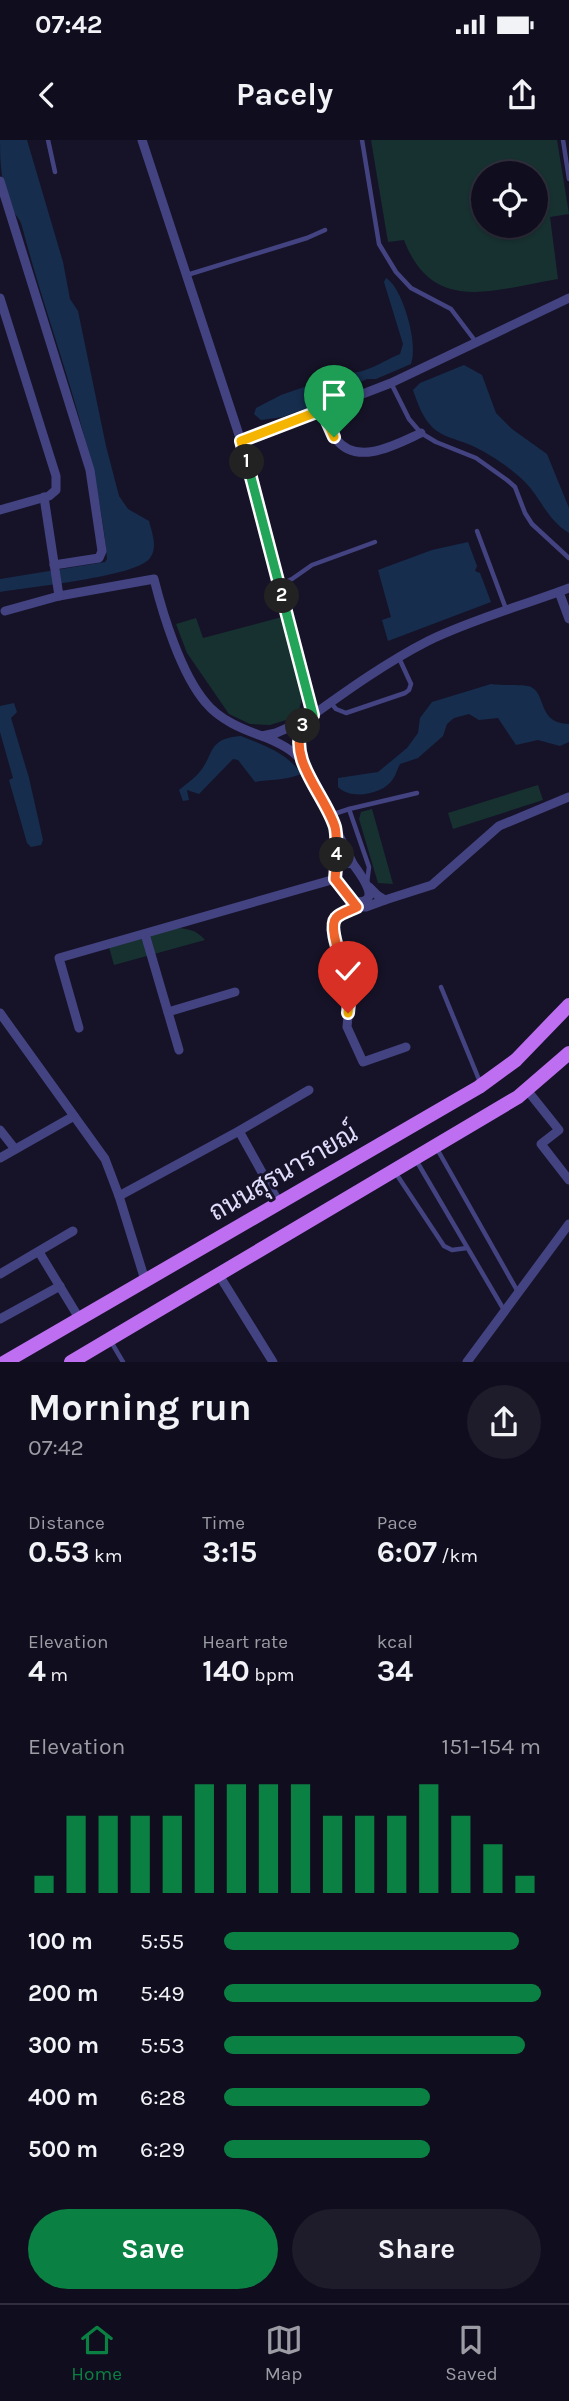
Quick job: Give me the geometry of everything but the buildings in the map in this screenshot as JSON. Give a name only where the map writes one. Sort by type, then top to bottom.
[{"type":"main road","name":"ถนนสุรนารายณ์","points":[[5,1362],[481,1086],[516,1060],[569,1005]]},
{"type":"main road","points":[[71,1362],[518,1097],[569,1053]]},
{"type":"street","points":[[142,140],[241,441],[279,585],[310,717],[300,733],[300,758],[353,864],[368,885],[385,900]]},
{"type":"street","points":[[0,181],[58,360],[94,490],[102,551],[99,558],[54,565]]},
{"type":"street","points":[[0,298],[56,476],[56,489],[44,497],[2,510],[0,498]]},
{"type":"street","points":[[241,441],[391,383],[569,298]]},
{"type":"street","points":[[322,410],[334,437],[353,452],[387,448],[421,433]]},
{"type":"street","points":[[44,497],[59,596]]},
{"type":"street","points":[[5,611],[59,596],[153,579],[166,624],[194,686],[206,704],[244,730],[275,741],[300,758]]},
{"type":"street","points":[[262,736],[276,733],[310,717],[399,657],[430,640],[507,610],[564,590],[569,620]]},
{"type":"street","points":[[336,829],[335,879],[354,904],[366,907],[432,884],[499,826],[569,797]]},
{"type":"street","points":[[337,865],[353,864]]},
{"type":"street","points":[[79,1028],[59,958],[335,879]]},
{"type":"street","points":[[368,885],[370,894],[365,900],[354,904],[334,923],[333,931],[350,993],[347,1027],[363,1062],[406,1047]]},
{"type":"street","points":[[145,934],[179,1050]]},
{"type":"street","points":[[168,1012],[235,992]]},
{"type":"street","points":[[0,1013],[105,1159],[145,1280]]},
{"type":"street","points":[[119,1196],[309,1090]]},
{"type":"street","points":[[527,1090],[559,1130],[541,1144],[569,1180]]},
{"type":"street","points":[[0,1158],[74,1116]]},
{"type":"street","points":[[0,1130],[15,1149]]},
{"type":"street","points":[[239,1131],[279,1203]]},
{"type":"street","points":[[467,1362],[569,1224]]},
{"type":"street","points":[[0,1274],[73,1231]]},
{"type":"street","points":[[557,1240],[569,1244]]},
{"type":"street","points":[[39,1252],[79,1318]]},
{"type":"street","points":[[219,1275],[273,1362]]},
{"type":"street","points":[[0,1319],[60,1286]]},
{"type":"lane","points":[[48,140],[55,172]]},
{"type":"lane","points":[[362,140],[379,244],[396,272],[411,288],[451,309],[477,342]]},
{"type":"lane","points":[[563,140],[569,179]]},
{"type":"lane","points":[[187,275],[325,230]]},
{"type":"lane","points":[[391,383],[409,419],[421,433],[476,458],[515,487],[532,524],[569,558]]},
{"type":"lane","points":[[477,531],[507,610]]},
{"type":"lane","points":[[279,585],[312,565],[375,542]]},
{"type":"lane","points":[[330,702],[336,709],[346,713],[405,694],[411,684],[399,657]]},
{"type":"lane","points":[[330,816],[416,793]]},
{"type":"lane","points":[[349,809],[369,867],[368,885]]},
{"type":"lane","points":[[441,987],[481,1086]]},
{"type":"lane","points":[[436,1147],[518,1293]]},
{"type":"lane","points":[[415,1159],[504,1310]]},
{"type":"lane","points":[[394,1172],[444,1246],[452,1250],[467,1248]]},
{"type":"lane","points":[[109,1339],[123,1362]]},
{"type":"green space","points":[[371,140],[557,140],[569,214],[550,217],[558,279],[489,291],[468,292],[449,288],[431,280],[416,264],[404,240],[388,242]]},
{"type":"green space","points":[[282,617],[302,699],[299,710],[286,720],[270,725],[250,724],[229,714],[187,653],[176,624],[196,618],[203,638]]},
{"type":"green space","points":[[538,785],[543,800],[453,829],[448,813]]},
{"type":"green space","points":[[372,809],[393,884],[378,883],[359,819],[361,812]]},
{"type":"green space","points":[[171,928],[190,930],[205,940],[114,965],[109,947]]},
{"type":"water","points":[[0,140],[27,140],[63,262],[70,299],[78,311],[119,496],[128,509],[149,521],[154,545],[150,558],[125,571],[0,592],[0,579],[105,562],[107,559],[102,517],[84,434],[22,225],[5,191]]},
{"type":"water","points":[[386,278],[398,293],[408,318],[413,344],[411,364],[376,379],[367,379],[351,386],[347,393],[283,417],[261,420],[254,414],[256,408],[281,395],[345,373],[367,370],[400,354],[403,344],[384,282]]},
{"type":"water","points":[[464,365],[482,375],[496,413],[512,429],[547,454],[569,508],[569,533],[549,515],[529,487],[511,470],[482,451],[441,434],[426,419],[413,390],[420,383]]},
{"type":"water","points":[[468,542],[477,566],[475,571],[480,573],[491,602],[388,641],[382,620],[391,617],[378,570],[432,550]]},
{"type":"water","points":[[491,684],[531,687],[552,719],[569,724],[569,742],[560,746],[538,740],[516,745],[498,718],[479,720],[469,714],[454,718],[447,724],[443,736],[418,758],[400,764],[393,779],[382,789],[358,794],[343,791],[338,787],[338,778],[378,772],[407,748],[418,733],[420,718],[432,702]]},
{"type":"water","points":[[14,703],[17,712],[11,718],[29,778],[43,840],[41,845],[31,847],[27,843],[9,780],[13,778],[0,732],[0,706]]},
{"type":"water","points":[[241,736],[282,755],[301,774],[255,782],[238,760],[233,759],[199,794],[187,790],[189,800],[183,801],[179,790],[203,768],[216,744]]},
{"type":"route","points":[[334,437],[322,410],[241,441],[313,715],[306,720],[300,733],[300,758],[336,829],[335,879],[357,907],[335,919],[333,931],[350,993],[348,1013]]}]
